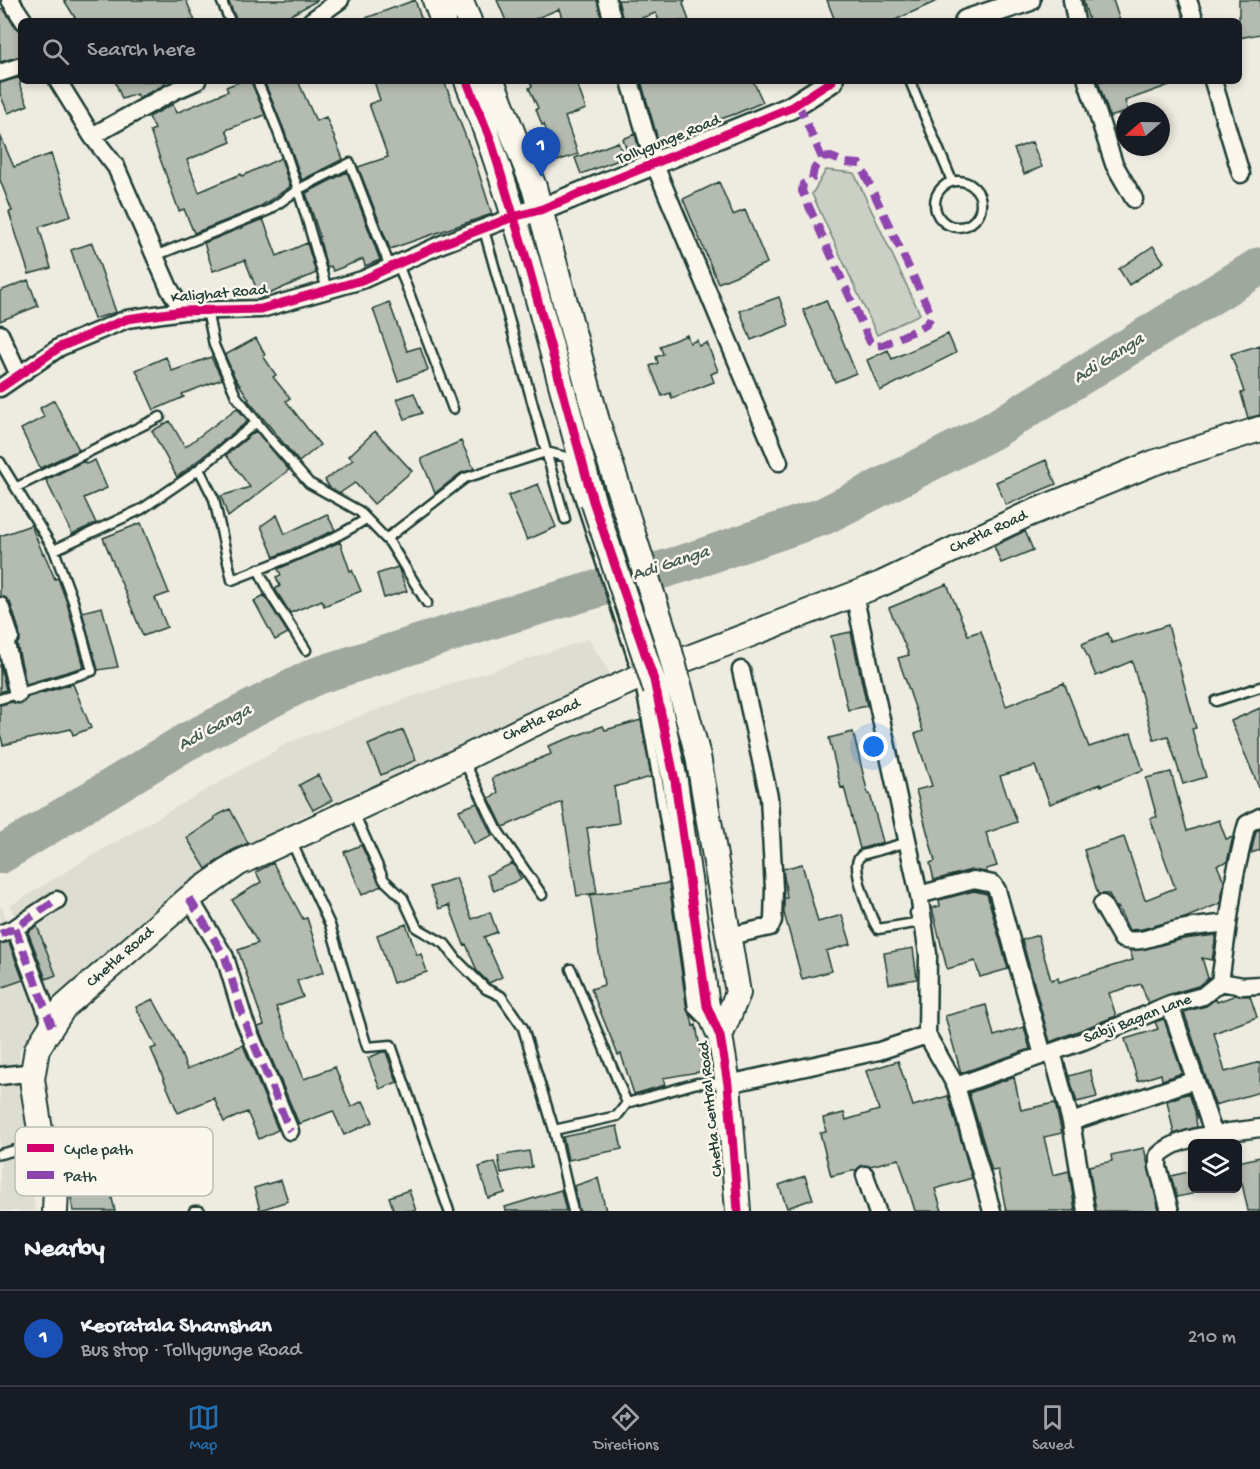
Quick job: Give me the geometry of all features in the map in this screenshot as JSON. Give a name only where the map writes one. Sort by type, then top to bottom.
[{"type":"main road","points":[[435,0],[442,18]]},
{"type":"main road","points":[[460,0],[468,18]]},
{"type":"main road","points":[[468,84],[491,141],[593,501],[658,683],[698,756],[738,993],[720,1036]]},
{"type":"main road","points":[[493,84],[534,187],[597,422],[668,644],[658,683]]},
{"type":"main road","name":"Chetla Road","points":[[40,1127],[33,1079],[37,1049],[64,1007],[189,898],[239,863],[531,725],[658,683],[854,594],[881,584],[1024,516],[1153,463],[1260,429]]},
{"type":"main road","name":"Chetla Central Road","points":[[658,683],[675,781],[707,1006],[720,1036],[728,1084],[738,1211]]},
{"type":"main road","name":"Chetla Road","points":[[55,1211],[56,1196]]},
{"type":"street","points":[[10,0],[22,18]]},
{"type":"street","points":[[315,18],[340,0]]},
{"type":"street","points":[[607,0],[612,18]]},
{"type":"street","points":[[976,12],[1029,0]]},
{"type":"street","points":[[1072,0],[1075,18]]},
{"type":"street","points":[[1188,0],[1194,18]]},
{"type":"street","points":[[0,73],[18,67]]},
{"type":"street","points":[[60,84],[92,136],[116,167],[169,288],[183,311]]},
{"type":"street","points":[[92,136],[190,84]]},
{"type":"street","points":[[631,84],[654,163],[779,462]]},
{"type":"street","name":"Tollygunge Road","points":[[513,217],[540,210],[790,108],[826,84]]},
{"type":"street","points":[[1088,84],[1114,164],[1134,199]]},
{"type":"street","points":[[1214,84],[1241,174]]},
{"type":"street","name":"Kalighat Road","points":[[0,388],[60,347],[127,320],[183,311],[261,309],[362,280],[442,244],[484,230],[513,217]]},
{"type":"street","points":[[0,334],[19,375]]},
{"type":"street","points":[[854,594],[904,844],[919,895],[928,954],[927,1035],[956,1086],[992,1211]]},
{"type":"street","points":[[0,606],[10,637],[5,640],[18,694]]},
{"type":"street","points":[[729,936],[770,927],[773,920],[774,878],[770,796],[741,670]]},
{"type":"street","points":[[1260,817],[1247,824],[1245,831],[1235,876],[1220,982],[1243,986],[1260,985]]},
{"type":"street","points":[[919,895],[974,880],[993,884],[997,890],[1047,1054],[1071,1122],[1086,1211]]},
{"type":"street","points":[[189,898],[225,957],[244,1020],[290,1131]]},
{"type":"street","points":[[52,1026],[7,931],[57,900]]},
{"type":"street","points":[[1102,904],[1124,940],[1137,941],[1180,929],[1228,923]]},
{"type":"street","name":"Sabji Bagan Lane","points":[[956,1086],[1047,1054],[1170,1005],[1203,996],[1220,982]]},
{"type":"street","points":[[1170,1005],[1214,1135]]},
{"type":"street","points":[[728,1084],[879,1051],[927,1035]]},
{"type":"street","points":[[0,1076],[34,1072]]},
{"type":"street","points":[[1071,1122],[1195,1080]]},
{"type":"street","points":[[1170,1211],[1158,1167],[1158,1156],[1166,1147],[1180,1141],[1260,1128]]},
{"type":"street","points":[[865,1175],[877,1211]]},
{"type":"lane","points":[[221,0],[229,18]]},
{"type":"lane","points":[[258,84],[277,124],[299,189],[327,290]]},
{"type":"lane","points":[[911,84],[952,181]]},
{"type":"lane","points":[[155,256],[269,210],[299,189],[350,163],[453,409]]},
{"type":"lane","points":[[960,180],[974,187],[981,201],[978,216],[966,226],[959,227],[945,223],[936,211],[935,203],[940,189],[952,181],[960,180]]},
{"type":"lane","points":[[484,230],[565,519]]},
{"type":"lane","points":[[207,310],[214,345],[236,396],[309,483],[359,511],[386,539],[427,603]]},
{"type":"lane","points":[[16,487],[160,417]]},
{"type":"lane","points":[[54,550],[141,509],[199,469],[257,422]]},
{"type":"lane","points":[[386,539],[465,478],[546,452],[566,457],[623,631],[658,683],[659,783],[693,1009],[720,1036]]},
{"type":"lane","points":[[0,462],[54,550],[73,601],[93,671],[0,699]]},
{"type":"lane","points":[[199,469],[214,499],[232,580],[312,547],[366,519]]},
{"type":"lane","points":[[258,569],[271,595],[306,650]]},
{"type":"lane","points":[[1216,701],[1260,687]]},
{"type":"lane","points":[[463,759],[498,831],[542,895]]},
{"type":"lane","points":[[353,810],[384,880],[403,898],[417,928],[445,944],[457,960],[486,989],[501,996],[523,1028],[554,1130],[573,1211]]},
{"type":"lane","points":[[290,839],[330,925],[367,1047],[391,1045],[449,1211]]},
{"type":"lane","points":[[904,844],[916,920],[910,925],[878,929],[859,878],[857,861],[862,855],[904,844]]},
{"type":"lane","points":[[571,969],[627,1103]]},
{"type":"lane","points":[[554,1130],[617,1116],[627,1103],[697,1083],[728,1084]]},
{"type":"lane","points":[[0,1154],[15,1150]]},
{"type":"lane","points":[[194,1211],[200,1211]]},
{"type":"shaded area","points":[[826,170],[854,173],[920,314],[877,335],[812,194]]},
{"type":"shaded area","points":[[589,639],[610,674],[442,754],[300,817],[222,860],[52,1000],[10,906],[86,859],[290,742],[412,697]]},
{"type":"shaded area","points":[[0,907],[2,907],[41,1022],[19,1051],[24,1127],[15,1127],[15,1196],[33,1196],[35,1211],[0,1211]]},
{"type":"building","points":[[64,0],[186,0],[194,18],[75,18]]},
{"type":"building","points":[[228,0],[318,0],[285,18],[236,18]]},
{"type":"building","points":[[415,0],[421,18],[366,18]]},
{"type":"building","points":[[497,0],[597,0],[601,18],[562,18],[559,9],[537,18],[505,18]]},
{"type":"building","points":[[618,0],[685,0],[683,3],[688,18],[658,18],[656,13],[642,18],[622,18]]},
{"type":"building","points":[[827,0],[939,0],[900,18],[834,18]]},
{"type":"building","points":[[1083,0],[1113,0],[1119,18],[1088,18]]},
{"type":"building","points":[[1239,0],[1260,0],[1260,34],[1242,37],[1242,18],[1239,18]]},
{"type":"building","points":[[3,8],[18,29],[18,57],[0,62],[0,10]]},
{"type":"building","points":[[18,78],[18,84],[20,84],[28,105],[8,113],[0,94],[0,83]]},
{"type":"building","points":[[116,84],[166,84],[139,98],[137,94],[122,99]]},
{"type":"building","points":[[234,84],[252,84],[265,115],[226,130],[231,142],[187,160],[199,192],[281,158],[290,187],[258,208],[194,233],[184,209],[179,211],[150,131],[155,129],[149,117],[173,104],[176,113],[228,91],[226,87]]},
{"type":"building","points":[[265,84],[299,84],[316,121],[326,117],[343,159],[302,180]]},
{"type":"building","points":[[375,84],[445,84],[474,158],[492,214],[390,249],[358,167],[388,157],[369,104],[380,100]]},
{"type":"building","points":[[531,84],[577,84],[586,109],[565,117],[578,154],[557,161],[529,88]]},
{"type":"building","points":[[642,84],[754,84],[763,102],[700,126],[702,130],[660,147]]},
{"type":"building","points":[[1099,84],[1172,84],[1125,102],[1116,102],[1116,115],[1110,117]]},
{"type":"building","points":[[635,134],[639,149],[628,153],[623,139]]},
{"type":"building","points":[[0,135],[14,167],[51,154],[71,216],[39,227],[51,268],[29,274],[9,212],[12,211],[0,180]]},
{"type":"building","points":[[618,142],[624,158],[581,174],[575,158]]},
{"type":"building","points":[[1032,142],[1042,167],[1024,174],[1014,149]]},
{"type":"building","points":[[347,172],[380,260],[365,266],[363,259],[333,271],[331,266],[327,268],[306,193]]},
{"type":"building","points":[[719,182],[733,215],[745,210],[767,263],[718,283],[683,199]]},
{"type":"building","points":[[263,219],[277,256],[307,243],[316,273],[260,298],[245,260],[213,271],[204,243]]},
{"type":"building","points":[[92,243],[116,312],[94,319],[71,250]]},
{"type":"building","points":[[1153,246],[1164,262],[1129,285],[1119,269]]},
{"type":"building","points":[[28,280],[38,306],[0,321],[0,291]]},
{"type":"building","points":[[779,297],[789,325],[751,340],[740,311]]},
{"type":"building","points":[[826,300],[856,373],[835,382],[803,310]]},
{"type":"building","points":[[389,302],[407,351],[420,347],[428,370],[398,381],[373,309]]},
{"type":"building","points":[[948,334],[956,353],[880,391],[867,360],[888,350],[892,359]]},
{"type":"building","points":[[687,335],[690,343],[697,340],[699,346],[707,343],[718,371],[711,374],[714,382],[672,398],[670,393],[662,396],[650,366],[658,363],[656,357],[663,354],[660,346]]},
{"type":"building","points":[[256,338],[265,355],[263,356],[276,375],[273,377],[290,398],[286,401],[320,445],[299,462],[248,400],[225,355]]},
{"type":"building","points":[[1260,345],[1260,415],[1248,418],[1241,393],[1244,392],[1231,354]]},
{"type":"building","points":[[166,357],[172,371],[211,357],[222,379],[182,394],[184,397],[154,410],[136,370]]},
{"type":"building","points":[[414,393],[422,413],[405,419],[397,399]]},
{"type":"building","points":[[54,400],[79,450],[40,468],[21,429],[44,417],[40,408]]},
{"type":"building","points":[[237,408],[248,421],[177,477],[152,431],[170,421],[185,447]]},
{"type":"building","points":[[256,431],[289,470],[228,517],[221,496],[250,487],[226,455]]},
{"type":"building","points":[[375,431],[412,471],[374,504],[355,483],[340,493],[330,488],[325,480],[353,460],[349,456]]},
{"type":"building","points":[[461,441],[474,469],[461,473],[435,493],[421,459]]},
{"type":"building","points":[[95,460],[107,488],[84,498],[96,523],[72,534],[46,480],[84,461],[86,464]]},
{"type":"building","points":[[1046,460],[1056,484],[1006,505],[996,482]]},
{"type":"building","points":[[538,484],[556,527],[527,540],[508,496]]},
{"type":"building","points":[[327,514],[335,530],[274,557],[261,526],[277,515],[285,534]]},
{"type":"building","points":[[141,523],[169,593],[155,598],[167,627],[143,636],[103,538]]},
{"type":"building","points":[[31,525],[55,579],[58,578],[84,667],[26,684],[17,644],[20,640],[19,630],[10,602],[0,596],[0,536]]},
{"type":"building","points":[[1025,531],[1033,550],[1001,563],[994,546]]},
{"type":"building","points":[[340,542],[350,571],[352,570],[361,591],[324,606],[322,600],[290,613],[275,589],[280,586],[276,577],[281,575],[278,569]]},
{"type":"building","points":[[398,567],[407,591],[384,598],[377,574]]},
{"type":"building","points":[[947,584],[968,635],[981,631],[1006,706],[1064,683],[1089,747],[1131,733],[1143,770],[1050,804],[1035,766],[1000,776],[1017,822],[986,833],[997,866],[986,869],[987,872],[971,870],[934,880],[930,863],[935,861],[916,790],[932,786],[915,734],[923,731],[898,658],[909,655],[889,608]]},
{"type":"building","points":[[264,595],[288,633],[275,640],[254,601]]},
{"type":"building","points":[[102,607],[118,667],[98,670],[82,612]]},
{"type":"building","points":[[1168,625],[1196,728],[1192,729],[1206,777],[1183,784],[1168,736],[1154,740],[1132,661],[1096,676],[1082,644],[1108,633],[1112,643]]},
{"type":"building","points":[[851,632],[867,706],[848,710],[831,636]]},
{"type":"building","points":[[0,664],[6,690],[0,692]]},
{"type":"building","points":[[73,684],[91,728],[73,735],[71,729],[3,745],[0,733],[0,705],[12,702],[21,704],[28,697]]},
{"type":"building","points":[[1260,708],[1260,790],[1231,721]]},
{"type":"building","points":[[641,720],[651,777],[614,787],[619,823],[587,828],[597,893],[577,896],[562,802],[503,827],[489,798],[498,793],[492,778],[551,754],[548,746],[603,726],[605,730]]},
{"type":"building","points":[[403,730],[416,760],[381,775],[368,745]]},
{"type":"building","points":[[853,732],[868,794],[870,794],[883,842],[860,849],[844,787],[841,788],[829,738]]},
{"type":"building","points":[[1171,772],[1187,831],[1219,820],[1226,839],[1233,837],[1227,862],[1217,865],[1224,881],[1221,903],[1185,918],[1129,930],[1109,894],[1098,894],[1084,850],[1124,837],[1145,900],[1175,888],[1150,818],[1157,817],[1146,778]]},
{"type":"building","points":[[318,775],[332,800],[313,810],[299,785]]},
{"type":"building","points":[[477,803],[492,836],[474,844],[459,810]]},
{"type":"building","points":[[230,809],[248,843],[231,851],[206,869],[187,838],[215,819],[214,817]]},
{"type":"building","points":[[1260,829],[1260,850],[1251,853],[1256,831]]},
{"type":"building","points":[[361,845],[381,886],[362,895],[344,852]]},
{"type":"building","points":[[273,863],[303,919],[307,918],[324,972],[297,981],[303,997],[276,1007],[304,1079],[335,1067],[351,1107],[363,1101],[373,1122],[344,1135],[333,1111],[299,1124],[258,1027],[264,1025],[238,950],[258,943],[232,900],[261,882],[256,872]]},
{"type":"building","points":[[513,863],[521,879],[494,891],[487,875]]},
{"type":"building","points":[[802,864],[818,922],[842,915],[851,944],[826,951],[832,971],[802,979],[784,913],[784,898],[787,898],[783,869]]},
{"type":"building","points":[[456,878],[472,919],[490,912],[497,932],[484,937],[502,977],[489,983],[477,971],[466,944],[464,945],[449,905],[439,909],[430,887]]},
{"type":"building","points":[[669,883],[687,1010],[693,1026],[696,1025],[704,1071],[663,1078],[665,1085],[634,1094],[621,1054],[618,1055],[591,989],[604,985],[590,895]]},
{"type":"building","points":[[974,891],[987,894],[1008,969],[980,977],[975,961],[947,969],[932,908],[940,906],[939,900]]},
{"type":"building","points":[[406,924],[417,955],[421,954],[427,972],[393,983],[377,935]]},
{"type":"building","points":[[37,926],[56,975],[46,979],[28,932]]},
{"type":"building","points":[[1038,935],[1051,980],[1058,978],[1059,982],[1133,960],[1130,951],[1183,939],[1216,935],[1212,960],[1202,958],[1208,978],[1198,986],[1148,1003],[1141,984],[1109,993],[1116,1016],[1050,1042],[1022,940]]},
{"type":"building","points":[[9,942],[23,980],[0,988],[0,944]]},
{"type":"building","points":[[913,948],[917,979],[889,984],[884,953]]},
{"type":"building","points":[[1236,995],[1250,996],[1257,1017],[1214,1033],[1225,1072],[1260,1062],[1260,1092],[1215,1105],[1184,1012],[1206,1006],[1216,999],[1217,1002]]},
{"type":"building","points":[[153,999],[175,1039],[187,1069],[243,1045],[278,1130],[259,1139],[247,1112],[224,1122],[214,1098],[178,1113],[151,1049],[156,1047],[136,1007]]},
{"type":"building","points":[[986,1005],[994,1036],[1024,1027],[1030,1049],[961,1073],[945,1016]]},
{"type":"building","points":[[1164,1019],[1182,1073],[1162,1080],[1161,1074],[1138,1081],[1125,1039],[1158,1029],[1155,1022]]},
{"type":"building","points":[[386,1052],[397,1082],[380,1089],[368,1058]]},
{"type":"building","points":[[898,1061],[913,1106],[948,1096],[972,1178],[935,1189],[942,1211],[915,1211],[899,1159],[870,1166],[862,1165],[856,1170],[831,1176],[820,1133],[826,1132],[823,1118],[844,1113],[846,1120],[879,1110],[866,1071]]},
{"type":"building","points":[[1090,1070],[1097,1097],[1077,1102],[1069,1076]]},
{"type":"building","points":[[1014,1077],[1021,1110],[1055,1103],[1062,1133],[1044,1137],[1053,1175],[1069,1171],[1075,1211],[1006,1211],[998,1170],[992,1171],[969,1093]]},
{"type":"building","points":[[1189,1093],[1197,1127],[1174,1134],[1167,1101]]},
{"type":"building","points":[[617,1126],[622,1149],[568,1160],[563,1137]]},
{"type":"building","points":[[1144,1148],[1159,1211],[1096,1211],[1089,1166],[1112,1161],[1111,1155]]},
{"type":"building","points":[[529,1151],[532,1167],[501,1173],[498,1156]]},
{"type":"building","points":[[1260,1157],[1260,1211],[1248,1211],[1242,1183],[1242,1161]]},
{"type":"building","points":[[495,1162],[505,1193],[488,1198],[479,1167]]},
{"type":"building","points":[[1188,1172],[1188,1193],[1192,1194],[1177,1197],[1171,1176]]},
{"type":"building","points":[[805,1176],[813,1199],[787,1208],[779,1185]]},
{"type":"building","points":[[598,1178],[606,1211],[579,1211],[574,1186]]},
{"type":"building","points":[[281,1180],[288,1201],[260,1210],[254,1188]]},
{"type":"building","points":[[409,1190],[416,1211],[394,1211],[389,1197]]},
{"type":"building","points":[[561,1190],[566,1211],[506,1211],[505,1207]]},
{"type":"building","points":[[71,1196],[111,1196],[115,1211],[73,1211]]},
{"type":"waterway","name":"Adi Ganga","points":[[0,855],[186,742],[316,676],[505,616],[685,563],[824,516],[990,432],[1260,266]]},
{"type":"marked path","points":[[798,103],[822,158],[814,169],[812,179],[803,184],[802,191],[870,342],[875,346],[883,345],[926,325],[931,317],[930,312],[860,164],[846,163],[831,157],[822,158]]},
{"type":"marked path","points":[[189,898],[225,957],[244,1020],[290,1131]]},
{"type":"marked path","points":[[0,934],[15,928],[57,900]]},
{"type":"marked path","points":[[15,928],[52,1026]]},
{"type":"cycle path","points":[[468,84],[491,141],[593,501],[654,680],[675,781],[707,1006],[720,1036],[728,1084],[738,1211]]},
{"type":"cycle path","points":[[0,388],[60,347],[127,319],[183,311],[261,309],[362,280],[442,244],[513,217],[540,210],[790,108],[827,84]]},
{"type":"place","name":"Keoratala Shamshan","points":[[541,177]]}]
